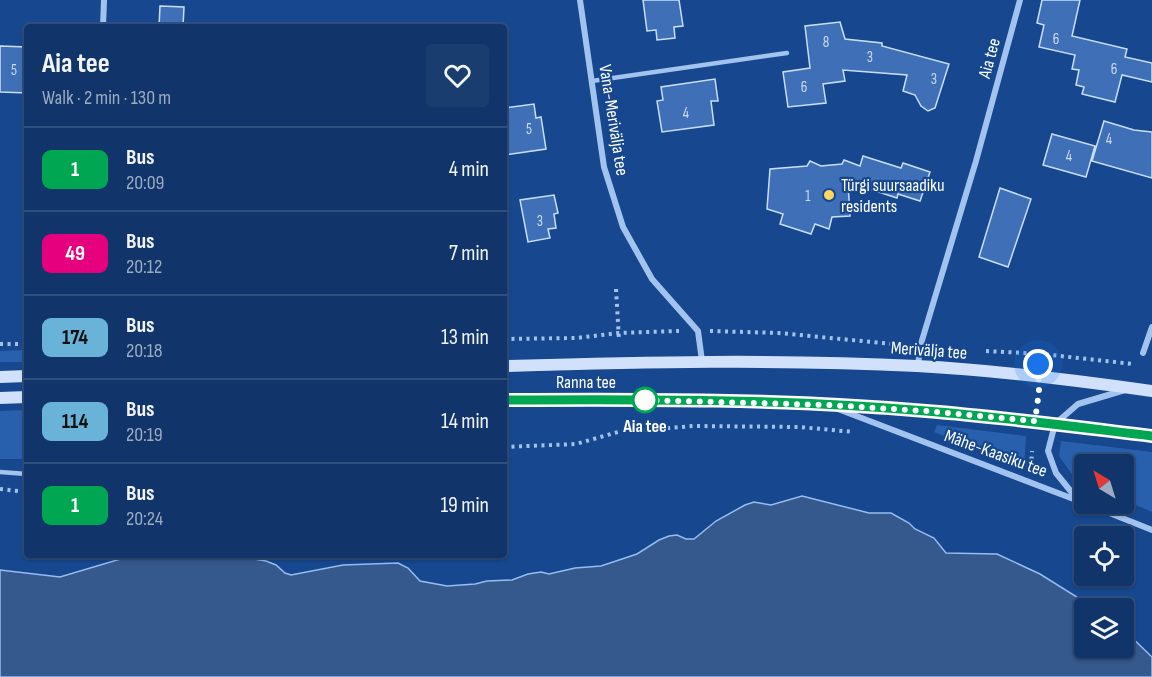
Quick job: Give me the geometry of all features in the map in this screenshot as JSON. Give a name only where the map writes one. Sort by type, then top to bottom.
[{"type":"main road","name":"Ranna tee","points":[[507,366],[702,361]]},
{"type":"main road","name":"Merivälja tee","points":[[702,361],[918,366],[1152,391]]},
{"type":"main road","points":[[0,377],[24,376]]},
{"type":"main road","points":[[0,398],[24,397]]},
{"type":"main road","name":"Ranna tee","points":[[507,400],[705,400],[829,405]]},
{"type":"main road","points":[[829,405],[925,411],[1152,436]]},
{"type":"street","points":[[103,24],[104,0]]},
{"type":"street","name":"Vana-Merivälja tee","points":[[580,0],[604,166],[623,227],[652,279],[698,331]]},
{"type":"street","name":"Aia tee","points":[[918,366],[920,347],[976,161],[1020,0]]},
{"type":"street","points":[[1143,352],[1152,327]]},
{"type":"street","points":[[698,331],[702,361]]},
{"type":"street","points":[[1074,492],[1056,473],[1048,451],[1055,424],[1078,404],[1131,388]]},
{"type":"street","name":"Mähe-Kaasiku tee","points":[[829,405],[1074,499]]},
{"type":"street","name":"Mähe-Kaasiku tee","points":[[1113,514],[1152,530]]},
{"type":"lane","points":[[592,81],[787,53]]},
{"type":"lane","points":[[0,472],[24,474]]},
{"type":"path","points":[[616,289],[619,340]]},
{"type":"path","points":[[507,339],[576,338],[619,333],[698,331],[779,333],[920,347]]},
{"type":"path","points":[[0,344],[24,344]]},
{"type":"path","points":[[975,350],[1042,354],[1140,365]]},
{"type":"path","points":[[618,426],[618,432]]},
{"type":"path","points":[[507,447],[576,444],[618,432],[694,426],[800,427],[856,432]]},
{"type":"path","points":[[0,489],[24,492]]},
{"type":"shaded area","points":[[24,350],[24,362],[0,362],[0,351]]},
{"type":"shaded area","points":[[24,410],[24,459],[0,459],[0,411]]},
{"type":"shaded area","points":[[937,425],[1026,436],[1024,468],[934,432]]},
{"type":"shaded area","points":[[1061,441],[1152,452],[1152,512],[1134,504],[1134,454],[1074,454],[1074,477],[1059,456]]},
{"type":"shaded area","points":[[802,496],[869,513],[891,513],[934,538],[946,553],[997,554],[1040,574],[1078,598],[1074,598],[1074,658],[1134,658],[1134,640],[1152,657],[1152,677],[0,677],[0,570],[60,577],[124,558],[247,558],[266,561],[291,575],[343,565],[398,563],[408,568],[420,581],[447,586],[475,584],[512,580],[541,572],[549,574],[575,568],[601,566],[637,554],[669,536],[677,535],[686,539],[694,539],[716,521],[754,502],[771,505]]},
{"type":"building","points":[[643,0],[679,0],[683,26],[674,27],[675,38],[657,40],[656,30],[647,31]]},
{"type":"building","points":[[1042,0],[1080,0],[1072,36],[1127,49],[1125,57],[1152,63],[1152,82],[1122,75],[1115,102],[1082,94],[1084,87],[1076,85],[1079,70],[1072,69],[1075,55],[1039,47],[1044,25],[1037,23]]},
{"type":"building","points":[[160,6],[184,7],[183,24],[159,24]]},
{"type":"building","points":[[840,22],[845,39],[882,43],[882,46],[949,64],[935,108],[928,111],[921,106],[915,95],[903,91],[907,75],[843,70],[845,81],[823,84],[826,103],[788,107],[783,72],[810,68],[805,26]]},
{"type":"building","points":[[0,46],[24,47],[24,93],[0,92]]},
{"type":"building","points":[[715,79],[718,101],[711,101],[714,125],[662,132],[657,101],[663,100],[661,87]]},
{"type":"building","points":[[534,104],[536,118],[541,117],[546,149],[507,155],[507,108]]},
{"type":"building","points":[[1104,121],[1134,130],[1152,132],[1152,178],[1092,161]]},
{"type":"building","points":[[1052,134],[1095,146],[1086,177],[1043,165]]},
{"type":"building","points":[[863,156],[901,168],[903,163],[930,172],[920,201],[898,194],[897,198],[848,182],[850,216],[832,217],[829,229],[815,224],[811,234],[780,224],[783,214],[767,209],[770,169],[807,166],[810,161],[821,166],[842,164],[844,160],[860,166]]},
{"type":"building","points":[[1000,188],[1031,199],[1008,267],[979,257]]},
{"type":"building","points":[[554,195],[558,213],[554,214],[556,228],[548,229],[550,238],[528,242],[520,200]]},
{"type":"bus line","name":"1","points":[[507,400],[705,400],[829,405],[1035,421],[1152,436]]},
{"type":"place","name":"Türgi suursaadiku residents","points":[[829,195]]},
{"type":"place","name":"Aia tee","points":[[645,400]]},
{"type":"route","points":[[645,400],[640,400],[829,405],[1035,421],[1039,391],[1038,364]]}]
